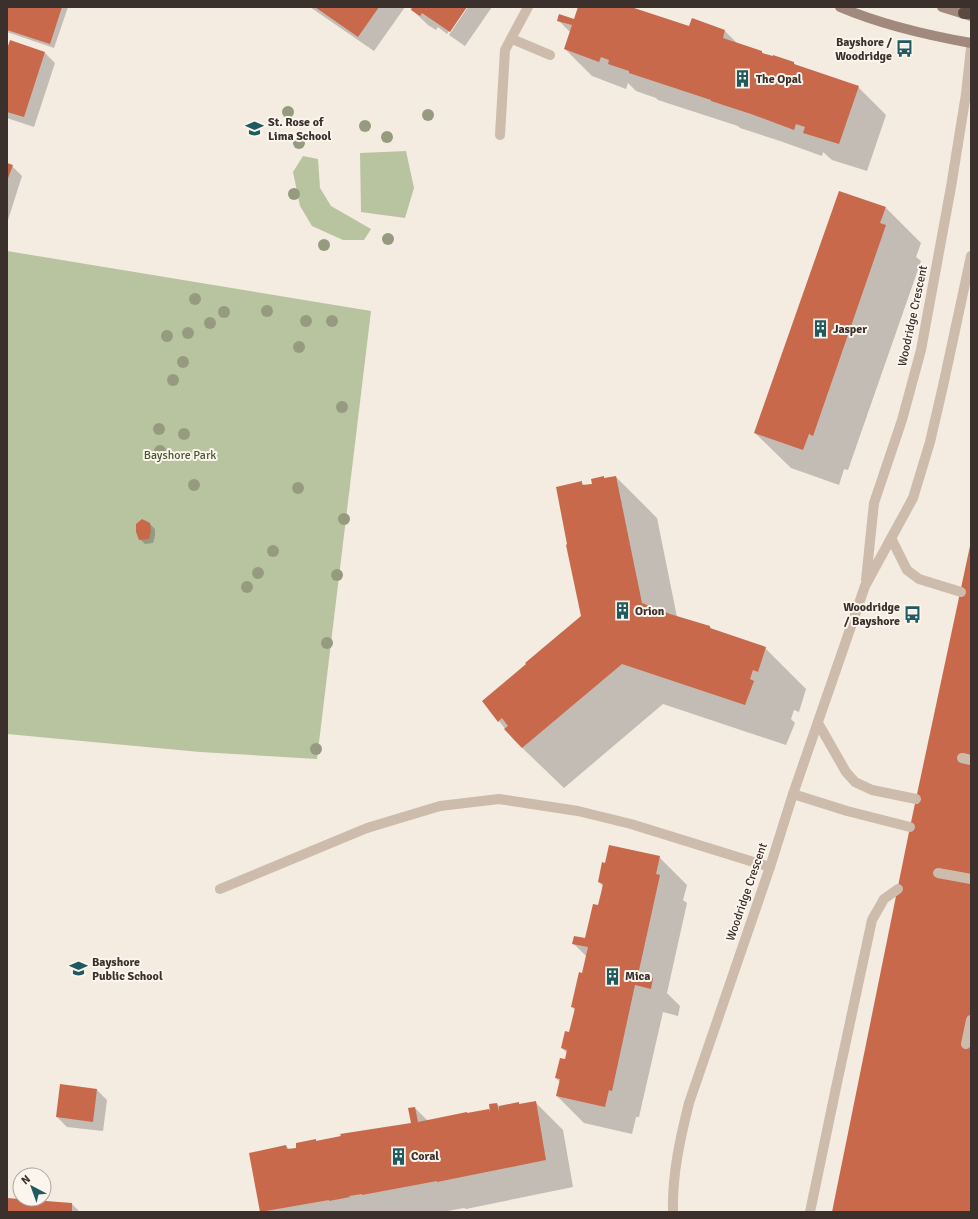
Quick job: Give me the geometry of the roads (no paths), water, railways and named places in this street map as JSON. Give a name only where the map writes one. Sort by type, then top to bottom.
[{"type":"main road","points":[[840,7],[882,23],[926,35],[971,43]]},
{"type":"main road","points":[[942,7],[969,14]]},
{"type":"street","points":[[500,136],[506,50],[528,7]]},
{"type":"street","points":[[512,38],[550,55]]},
{"type":"street","name":"Woodridge Crescent","points":[[865,586],[874,503],[902,420],[921,350],[951,187],[966,94],[971,48]]},
{"type":"street","name":"Woodridge Crescent","points":[[673,1212],[675,1175],[681,1134],[689,1103],[865,586],[913,498],[930,442],[971,256]]},
{"type":"street","points":[[891,538],[907,570],[919,579],[961,592]]},
{"type":"street","points":[[818,723],[846,772],[855,782],[872,790],[916,799]]},
{"type":"street","points":[[793,794],[848,811],[910,827]]},
{"type":"street","points":[[220,889],[367,828],[440,806],[499,799],[578,811],[630,824],[770,867]]},
{"type":"street","points":[[938,873],[971,879]]},
{"type":"street","points":[[810,1212],[872,920],[884,899],[898,889]]},
{"type":"street","points":[[966,1044],[971,1020]]},
{"type":"place","name":"Bayshore / Woodridge","points":[[905,49]]},
{"type":"place","name":"The Opal","points":[[743,79]]},
{"type":"place","name":"St. Rose of Lima School","points":[[255,129]]},
{"type":"place","name":"Jasper","points":[[820,329]]},
{"type":"place","name":"Orion","points":[[622,611]]},
{"type":"place","name":"Woodridge / Bayshore","points":[[913,614]]},
{"type":"place","name":"Bayshore Public School","points":[[79,969]]},
{"type":"place","name":"Mica","points":[[612,976]]},
{"type":"place","name":"Coral","points":[[398,1156]]},
{"type":"park label","name":"Bayshore Park","points":[[180,455]]}]
